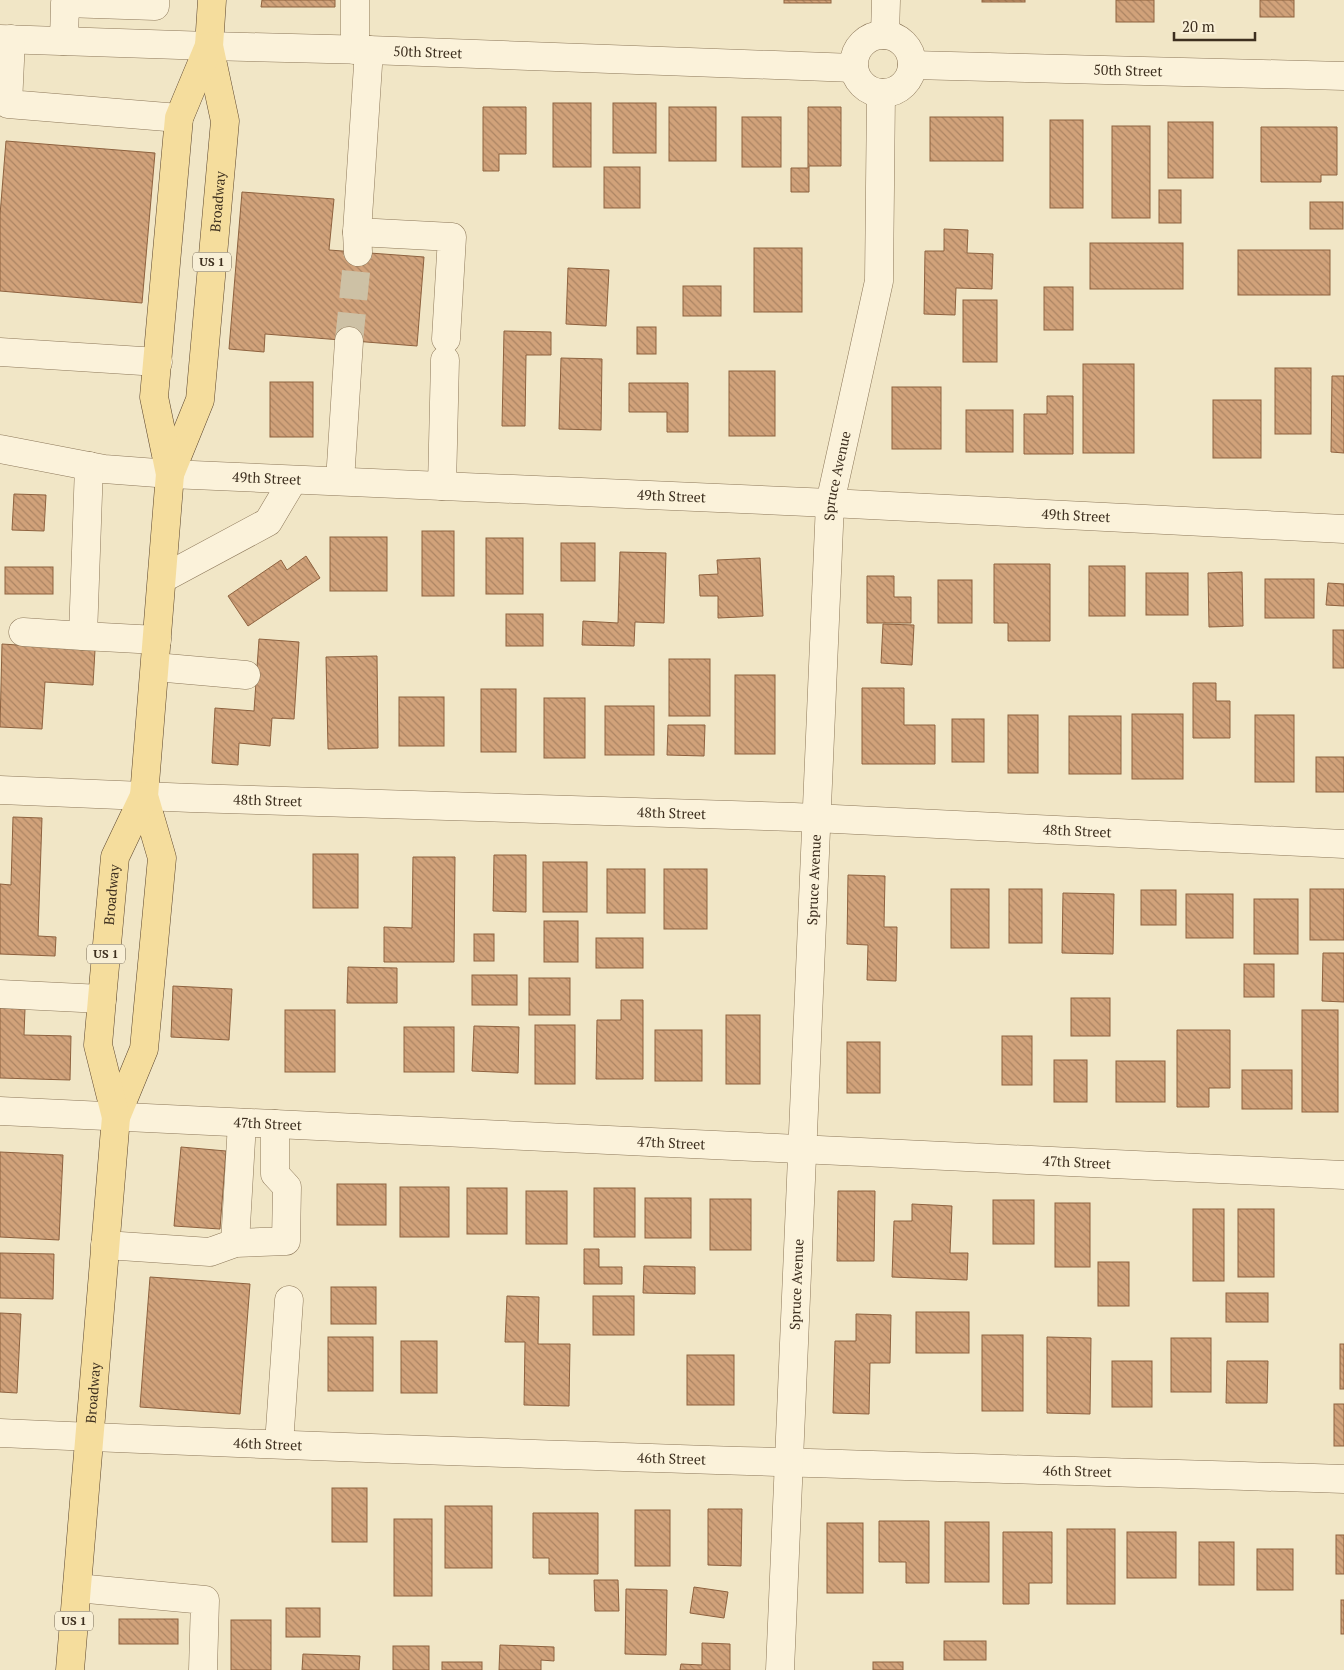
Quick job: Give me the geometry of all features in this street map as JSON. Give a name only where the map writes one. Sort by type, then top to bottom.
[{"type":"main road","name":"Broadway","points":[[116,1117],[98,1044],[115,857],[144,796],[170,474],[154,397],[180,118],[208,46],[212,0]]},
{"type":"main road","name":"Broadway","points":[[170,474],[200,400],[220,181],[225,122],[208,46]]},
{"type":"main road","name":"Broadway","points":[[70,1670],[116,1117],[144,1049],[162,858],[144,796]]},
{"type":"street","points":[[356,0],[362,50],[358,242],[452,237],[445,349],[442,486]]},
{"type":"street","points":[[885,35],[886,0]]},
{"type":"street","points":[[64,41],[65,3],[144,3],[132,44]]},
{"type":"street","points":[[876,35],[885,35],[894,36],[907,48],[911,56],[912,65],[906,82],[891,92],[881,93],[863,86],[857,78],[853,60],[861,44],[868,38],[876,35]]},
{"type":"street","name":"50th Street","points":[[5,39],[854,68]]},
{"type":"street","points":[[5,39],[8,104],[180,118]]},
{"type":"street","name":"50th Street","points":[[912,65],[1344,76]]},
{"type":"street","name":"Spruce Avenue","points":[[780,1670],[830,504],[879,281],[881,93]]},
{"type":"street","points":[[340,482],[349,341]]},
{"type":"street","points":[[0,352],[158,362]]},
{"type":"street","name":"49th Street","points":[[0,449],[104,469],[170,474],[1344,529]]},
{"type":"street","points":[[83,636],[89,466]]},
{"type":"street","points":[[162,579],[268,522],[293,480]]},
{"type":"street","points":[[22,632],[83,636],[246,675]]},
{"type":"street","name":"48th Street","points":[[0,790],[816,818],[1344,844]]},
{"type":"street","points":[[0,994],[102,999]]},
{"type":"street","name":"47th Street","points":[[0,1111],[1344,1175]]},
{"type":"street","points":[[235,1243],[242,1123]]},
{"type":"street","points":[[105,1245],[210,1252],[235,1243],[286,1241],[287,1187],[275,1174],[275,1124]]},
{"type":"street","points":[[279,1444],[289,1300]]},
{"type":"street","name":"46th Street","points":[[0,1433],[90,1438],[789,1463],[1344,1479]]},
{"type":"street","points":[[77,1588],[205,1600],[203,1670]]},
{"type":"building","points":[[262,0],[335,0],[335,7],[261,7]]},
{"type":"building","points":[[784,0],[831,0],[831,3],[784,3]]},
{"type":"building","points":[[982,0],[1025,0],[1025,2],[982,2]]},
{"type":"building","points":[[1116,0],[1154,0],[1154,22],[1116,22]]},
{"type":"building","points":[[1260,0],[1294,0],[1294,17],[1260,17]]},
{"type":"building","points":[[553,103],[591,103],[591,167],[553,167]]},
{"type":"building","points":[[613,103],[656,103],[656,153],[613,153]]},
{"type":"building","points":[[483,107],[526,107],[526,154],[499,154],[499,171],[483,171]]},
{"type":"building","points":[[669,107],[716,107],[716,161],[669,161]]},
{"type":"building","points":[[808,107],[841,107],[841,166],[809,166],[809,192],[791,192],[791,168],[808,168]]},
{"type":"building","points":[[742,117],[781,117],[781,167],[742,167]]},
{"type":"building","points":[[930,117],[1003,117],[1003,161],[930,161]]},
{"type":"building","points":[[1050,120],[1083,120],[1083,208],[1050,208]]},
{"type":"building","points":[[1168,122],[1213,122],[1213,178],[1168,178]]},
{"type":"building","points":[[1112,126],[1150,126],[1150,218],[1112,218]]},
{"type":"building","points":[[1261,127],[1337,127],[1337,175],[1321,175],[1321,182],[1261,182]]},
{"type":"building","points":[[6,141],[155,153],[142,303],[0,291],[0,215]]},
{"type":"building","points":[[604,167],[640,167],[640,208],[604,208]]},
{"type":"building","points":[[1159,190],[1181,190],[1181,223],[1159,223]]},
{"type":"building","points":[[242,192],[334,199],[329,250],[424,257],[417,346],[265,334],[264,352],[229,349]]},
{"type":"building","points":[[1310,202],[1343,202],[1343,229],[1310,229]]},
{"type":"building","points":[[944,229],[968,230],[967,253],[993,254],[992,289],[956,288],[955,315],[924,314],[925,251],[944,251]]},
{"type":"building","points":[[1090,243],[1183,243],[1183,289],[1090,289]]},
{"type":"building","points":[[754,248],[802,248],[802,312],[754,312]]},
{"type":"building","points":[[1238,250],[1330,250],[1330,295],[1238,295]]},
{"type":"building","points":[[568,268],[609,270],[606,326],[566,324]]},
{"type":"building","points":[[683,286],[721,286],[721,316],[683,316]]},
{"type":"building","points":[[1044,287],[1073,287],[1073,330],[1044,330]]},
{"type":"building","points":[[963,300],[997,300],[997,362],[963,362]]},
{"type":"building","points":[[637,327],[656,327],[656,354],[637,354]]},
{"type":"building","points":[[504,331],[551,332],[551,355],[526,355],[525,426],[502,426]]},
{"type":"building","points":[[561,358],[602,359],[601,430],[559,429]]},
{"type":"building","points":[[1083,364],[1134,364],[1134,453],[1083,453]]},
{"type":"building","points":[[1275,368],[1311,368],[1311,434],[1275,434]]},
{"type":"building","points":[[729,371],[775,371],[775,436],[729,436]]},
{"type":"building","points":[[1332,376],[1344,376],[1344,453],[1331,452]]},
{"type":"building","points":[[270,382],[313,382],[313,437],[270,437]]},
{"type":"building","points":[[629,383],[688,383],[688,432],[667,432],[667,412],[629,412]]},
{"type":"building","points":[[892,387],[941,387],[941,449],[892,449]]},
{"type":"building","points":[[1047,396],[1073,396],[1073,454],[1024,454],[1024,414],[1047,414]]},
{"type":"building","points":[[1213,400],[1261,400],[1261,458],[1213,458]]},
{"type":"building","points":[[966,410],[1013,410],[1013,452],[966,452]]},
{"type":"building","points":[[14,494],[46,495],[44,531],[12,530]]},
{"type":"building","points":[[422,531],[454,531],[454,596],[422,596]]},
{"type":"building","points":[[330,537],[387,537],[387,591],[330,591]]},
{"type":"building","points":[[486,538],[523,538],[523,594],[486,594]]},
{"type":"building","points":[[561,543],[595,543],[595,581],[561,581]]},
{"type":"building","points":[[620,552],[666,553],[664,623],[635,622],[634,646],[582,645],[583,621],[618,623]]},
{"type":"building","points":[[306,556],[320,578],[248,626],[228,596],[281,560],[287,570]]},
{"type":"building","points":[[760,558],[763,616],[718,618],[718,596],[700,596],[699,575],[718,574],[717,560]]},
{"type":"building","points":[[994,564],[1050,564],[1050,641],[1008,641],[1008,623],[994,623]]},
{"type":"building","points":[[1089,566],[1125,566],[1125,616],[1089,616]]},
{"type":"building","points":[[5,567],[53,567],[53,594],[5,594]]},
{"type":"building","points":[[1242,572],[1243,626],[1209,627],[1208,573]]},
{"type":"building","points":[[1146,573],[1188,573],[1188,615],[1146,615]]},
{"type":"building","points":[[867,576],[894,576],[894,597],[911,597],[911,623],[867,623]]},
{"type":"building","points":[[1265,579],[1314,579],[1314,618],[1265,618]]},
{"type":"building","points":[[938,580],[972,580],[972,623],[938,623]]},
{"type":"building","points":[[1328,583],[1344,584],[1344,606],[1326,605]]},
{"type":"building","points":[[506,614],[543,614],[543,646],[506,646]]},
{"type":"building","points":[[883,624],[914,625],[912,665],[881,663]]},
{"type":"building","points":[[1333,630],[1344,630],[1344,668],[1333,668]]},
{"type":"building","points":[[259,639],[299,642],[294,719],[272,718],[270,746],[239,743],[238,765],[212,763],[215,708],[254,711]]},
{"type":"building","points":[[2,644],[95,650],[93,685],[45,682],[42,729],[0,727]]},
{"type":"building","points":[[377,656],[378,748],[328,749],[326,657]]},
{"type":"building","points":[[669,659],[710,659],[710,716],[669,716]]},
{"type":"building","points":[[735,675],[775,675],[775,754],[735,754]]},
{"type":"building","points":[[1193,683],[1216,683],[1216,701],[1230,701],[1230,738],[1193,738]]},
{"type":"building","points":[[862,688],[904,688],[904,725],[935,725],[935,764],[862,764]]},
{"type":"building","points":[[481,689],[516,689],[516,752],[481,752]]},
{"type":"building","points":[[399,697],[444,697],[444,746],[399,746]]},
{"type":"building","points":[[544,698],[585,698],[585,758],[544,758]]},
{"type":"building","points":[[605,706],[654,706],[654,755],[605,755]]},
{"type":"building","points":[[1132,714],[1183,714],[1183,779],[1132,779]]},
{"type":"building","points":[[1008,715],[1038,715],[1038,773],[1008,773]]},
{"type":"building","points":[[1255,715],[1294,715],[1294,782],[1255,782]]},
{"type":"building","points":[[1069,716],[1121,716],[1121,774],[1069,774]]},
{"type":"building","points":[[952,719],[984,719],[984,762],[952,762]]},
{"type":"building","points":[[668,725],[705,725],[704,756],[667,755]]},
{"type":"building","points":[[1316,757],[1344,757],[1344,792],[1316,792]]},
{"type":"building","points":[[13,817],[42,818],[38,936],[56,937],[55,956],[0,954],[0,884],[11,885]]},
{"type":"building","points":[[313,854],[358,854],[358,908],[313,908]]},
{"type":"building","points":[[494,855],[526,855],[526,912],[493,911]]},
{"type":"building","points":[[413,857],[455,857],[454,962],[384,962],[384,927],[412,928]]},
{"type":"building","points":[[543,862],[587,862],[587,912],[543,912]]},
{"type":"building","points":[[607,869],[645,869],[645,913],[607,913]]},
{"type":"building","points":[[664,869],[707,869],[707,929],[664,929]]},
{"type":"building","points":[[848,875],[885,876],[884,927],[897,927],[896,981],[867,980],[868,945],[847,944]]},
{"type":"building","points":[[951,889],[989,889],[989,948],[951,948]]},
{"type":"building","points":[[1009,889],[1042,889],[1042,943],[1009,943]]},
{"type":"building","points":[[1310,889],[1344,889],[1344,940],[1310,940]]},
{"type":"building","points":[[1141,890],[1176,890],[1176,925],[1141,925]]},
{"type":"building","points":[[1063,893],[1114,894],[1113,954],[1062,953]]},
{"type":"building","points":[[1186,894],[1233,894],[1233,938],[1186,938]]},
{"type":"building","points":[[1254,899],[1298,899],[1298,954],[1254,954]]},
{"type":"building","points":[[544,921],[578,921],[578,962],[544,962]]},
{"type":"building","points":[[474,934],[494,934],[494,961],[474,961]]},
{"type":"building","points":[[596,938],[643,938],[643,968],[596,968]]},
{"type":"building","points":[[1323,953],[1344,953],[1344,1002],[1322,1001]]},
{"type":"building","points":[[1244,964],[1274,964],[1274,997],[1244,997]]},
{"type":"building","points":[[348,967],[397,968],[397,1003],[347,1003]]},
{"type":"building","points":[[472,975],[517,975],[517,1005],[472,1005]]},
{"type":"building","points":[[529,978],[570,978],[570,1015],[529,1015]]},
{"type":"building","points":[[173,986],[232,989],[229,1040],[171,1037]]},
{"type":"building","points":[[1071,998],[1110,998],[1110,1036],[1071,1036]]},
{"type":"building","points":[[621,1000],[643,1000],[643,1079],[596,1079],[597,1020],[621,1020]]},
{"type":"building","points":[[0,1008],[25,1009],[24,1035],[71,1036],[70,1080],[0,1078]]},
{"type":"building","points":[[285,1010],[335,1010],[335,1072],[285,1072]]},
{"type":"building","points":[[1302,1010],[1338,1010],[1338,1112],[1302,1112]]},
{"type":"building","points":[[726,1015],[760,1015],[760,1084],[726,1084]]},
{"type":"building","points":[[535,1025],[575,1025],[575,1084],[535,1084]]},
{"type":"building","points":[[474,1026],[519,1027],[518,1073],[472,1071]]},
{"type":"building","points":[[404,1027],[454,1027],[454,1072],[404,1072]]},
{"type":"building","points":[[655,1030],[702,1030],[702,1081],[655,1081]]},
{"type":"building","points":[[1177,1030],[1230,1030],[1230,1088],[1209,1088],[1209,1107],[1177,1107]]},
{"type":"building","points":[[1002,1036],[1032,1036],[1032,1085],[1002,1085]]},
{"type":"building","points":[[847,1042],[880,1042],[880,1093],[847,1093]]},
{"type":"building","points":[[1054,1060],[1087,1060],[1087,1102],[1054,1102]]},
{"type":"building","points":[[1116,1061],[1165,1061],[1165,1102],[1116,1102]]},
{"type":"building","points":[[1242,1070],[1292,1070],[1292,1109],[1242,1109]]},
{"type":"building","points":[[181,1147],[226,1151],[220,1229],[174,1226]]},
{"type":"building","points":[[0,1152],[63,1155],[59,1240],[0,1237]]},
{"type":"building","points":[[337,1184],[386,1184],[386,1225],[337,1225]]},
{"type":"building","points":[[400,1187],[449,1187],[449,1237],[400,1237]]},
{"type":"building","points":[[467,1188],[507,1188],[507,1234],[467,1234]]},
{"type":"building","points":[[594,1188],[635,1188],[635,1237],[594,1237]]},
{"type":"building","points":[[526,1191],[567,1191],[567,1244],[526,1244]]},
{"type":"building","points":[[838,1191],[875,1191],[874,1261],[837,1261]]},
{"type":"building","points":[[645,1198],[691,1198],[691,1238],[645,1238]]},
{"type":"building","points":[[710,1199],[751,1199],[751,1250],[710,1250]]},
{"type":"building","points":[[993,1200],[1034,1200],[1034,1244],[993,1244]]},
{"type":"building","points":[[1055,1203],[1090,1203],[1090,1267],[1055,1267]]},
{"type":"building","points":[[912,1204],[952,1206],[950,1253],[968,1253],[967,1280],[892,1277],[894,1221],[912,1221]]},
{"type":"building","points":[[1193,1209],[1224,1209],[1224,1281],[1193,1281]]},
{"type":"building","points":[[1238,1209],[1274,1209],[1274,1277],[1238,1277]]},
{"type":"building","points":[[584,1249],[599,1249],[599,1267],[622,1267],[622,1284],[584,1284]]},
{"type":"building","points":[[0,1253],[54,1254],[53,1299],[0,1298]]},
{"type":"building","points":[[1098,1262],[1129,1262],[1129,1306],[1098,1306]]},
{"type":"building","points":[[644,1266],[695,1267],[695,1294],[643,1293]]},
{"type":"building","points":[[150,1277],[250,1284],[240,1414],[140,1407]]},
{"type":"building","points":[[331,1287],[376,1287],[376,1324],[331,1324]]},
{"type":"building","points":[[1226,1293],[1268,1293],[1268,1322],[1226,1322]]},
{"type":"building","points":[[507,1296],[539,1297],[538,1344],[570,1344],[569,1406],[524,1405],[525,1342],[505,1342]]},
{"type":"building","points":[[593,1296],[634,1296],[634,1335],[593,1335]]},
{"type":"building","points":[[916,1312],[969,1312],[969,1353],[916,1353]]},
{"type":"building","points":[[0,1313],[21,1314],[17,1393],[0,1392]]},
{"type":"building","points":[[856,1314],[891,1315],[890,1363],[870,1363],[869,1414],[833,1413],[835,1341],[856,1341]]},
{"type":"building","points":[[982,1335],[1023,1335],[1023,1411],[982,1411]]},
{"type":"building","points":[[328,1337],[373,1337],[373,1391],[328,1391]]},
{"type":"building","points":[[1047,1337],[1091,1338],[1090,1414],[1047,1413]]},
{"type":"building","points":[[1171,1338],[1211,1338],[1211,1392],[1171,1392]]},
{"type":"building","points":[[401,1341],[437,1341],[437,1393],[401,1393]]},
{"type":"building","points":[[1340,1344],[1344,1344],[1344,1389],[1340,1389]]},
{"type":"building","points":[[687,1355],[734,1355],[734,1405],[687,1405]]},
{"type":"building","points":[[1112,1361],[1152,1361],[1152,1407],[1112,1407]]},
{"type":"building","points":[[1227,1361],[1268,1361],[1267,1403],[1226,1403]]},
{"type":"building","points":[[1334,1404],[1344,1404],[1344,1446],[1334,1446]]},
{"type":"building","points":[[332,1488],[367,1488],[367,1542],[332,1542]]},
{"type":"building","points":[[445,1506],[492,1506],[492,1568],[445,1568]]},
{"type":"building","points":[[708,1509],[742,1509],[741,1566],[708,1565]]},
{"type":"building","points":[[635,1510],[670,1510],[670,1566],[635,1566]]},
{"type":"building","points":[[533,1513],[598,1513],[598,1574],[549,1574],[549,1558],[533,1558]]},
{"type":"building","points":[[394,1519],[432,1519],[432,1596],[394,1596]]},
{"type":"building","points":[[879,1521],[929,1521],[929,1583],[906,1583],[906,1562],[879,1562]]},
{"type":"building","points":[[945,1522],[989,1522],[989,1582],[945,1582]]},
{"type":"building","points":[[827,1523],[863,1523],[863,1593],[827,1593]]},
{"type":"building","points":[[1067,1529],[1115,1529],[1115,1604],[1067,1604]]},
{"type":"building","points":[[1003,1532],[1052,1532],[1052,1583],[1029,1583],[1029,1604],[1003,1604]]},
{"type":"building","points":[[1127,1532],[1176,1532],[1176,1578],[1127,1578]]},
{"type":"building","points":[[1336,1535],[1344,1535],[1344,1574],[1336,1574]]},
{"type":"building","points":[[1199,1542],[1234,1542],[1234,1585],[1199,1585]]},
{"type":"building","points":[[1257,1549],[1293,1549],[1293,1590],[1257,1590]]},
{"type":"building","points":[[594,1580],[618,1580],[619,1611],[595,1611]]},
{"type":"building","points":[[694,1587],[728,1592],[724,1618],[690,1613]]},
{"type":"building","points":[[626,1589],[667,1590],[666,1655],[625,1654]]},
{"type":"building","points":[[1341,1600],[1344,1600],[1344,1634],[1341,1634]]},
{"type":"building","points":[[286,1608],[320,1608],[320,1637],[286,1637]]},
{"type":"building","points":[[119,1619],[178,1619],[178,1644],[119,1644]]},
{"type":"building","points":[[231,1620],[271,1620],[271,1670],[231,1670]]},
{"type":"building","points":[[944,1641],[986,1641],[986,1660],[944,1660]]},
{"type":"building","points":[[702,1643],[730,1644],[730,1670],[680,1670],[681,1664],[702,1665]]},
{"type":"building","points":[[500,1645],[554,1647],[554,1661],[541,1660],[541,1670],[499,1670]]},
{"type":"building","points":[[393,1646],[429,1646],[429,1670],[393,1670]]},
{"type":"building","points":[[303,1654],[360,1656],[359,1670],[302,1670]]},
{"type":"building","points":[[442,1662],[482,1662],[482,1670],[442,1670]]},
{"type":"building","points":[[873,1662],[903,1662],[903,1670],[873,1670]]},
{"type":"tunnel","points":[[349,341],[358,252]]}]
